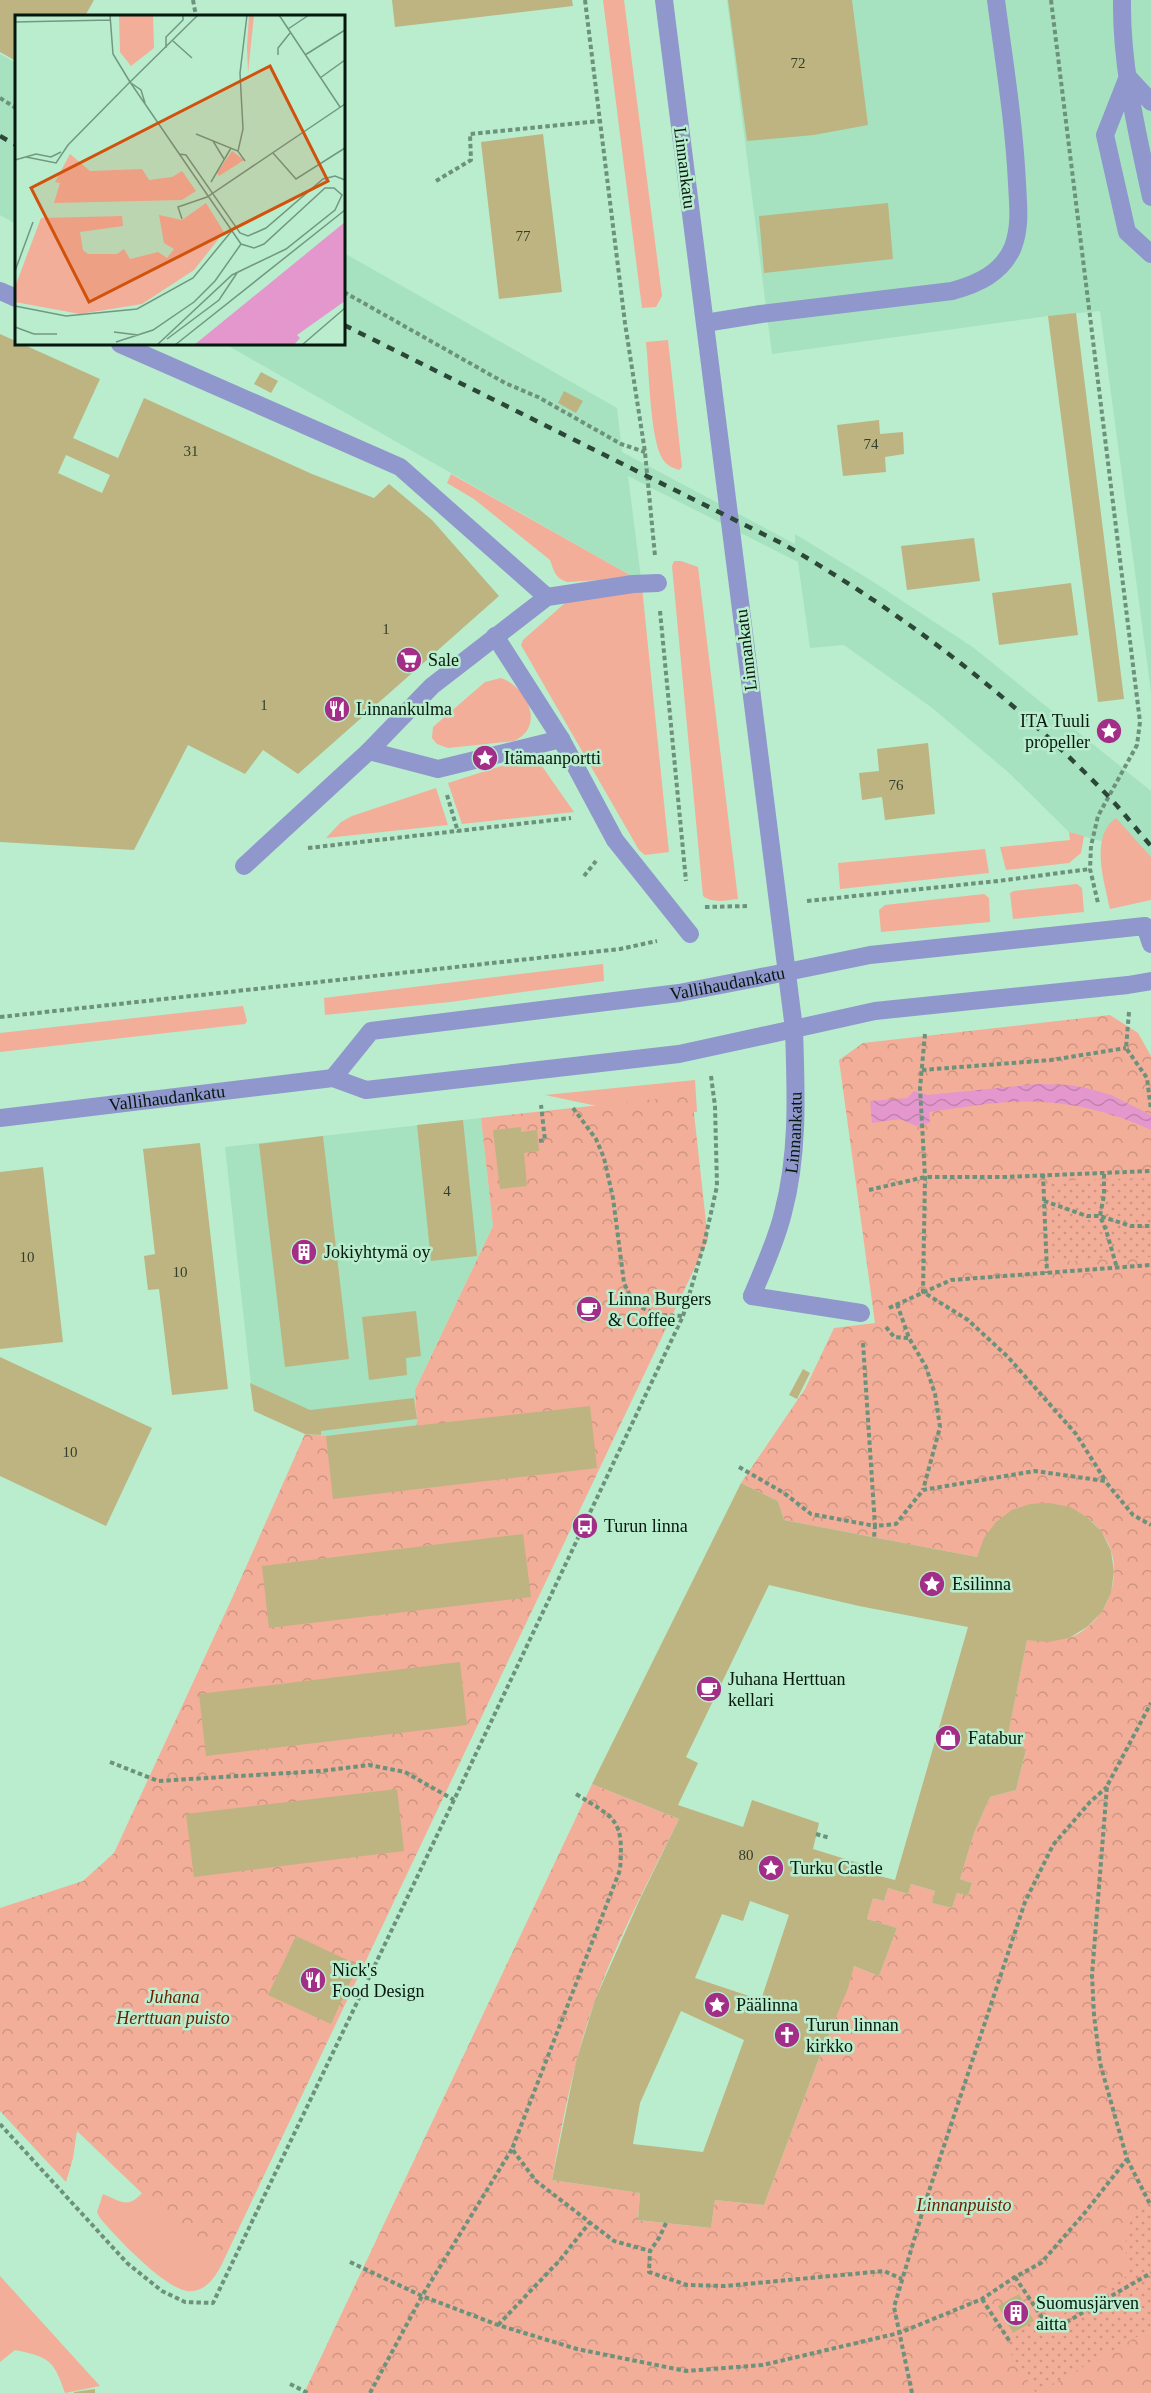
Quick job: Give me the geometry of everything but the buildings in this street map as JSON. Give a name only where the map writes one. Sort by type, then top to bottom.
[{"type":"street","name":"Linnankatu","points":[[664,0],[794,1029],[796,1094],[794,1153],[790,1184],[775,1240],[752,1296],[861,1313]]},
{"type":"street","points":[[705,324],[761,314],[952,291],[977,284],[998,270],[1012,249],[1019,224],[1015,148],[996,0]]},
{"type":"street","points":[[1122,0],[1122,32],[1128,78],[1151,196]]},
{"type":"street","points":[[1128,78],[1151,102]]},
{"type":"street","points":[[1128,78],[1105,135],[1127,232],[1151,254]]},
{"type":"street","points":[[0,291],[15,298]]},
{"type":"street","points":[[122,345],[400,467],[547,597]]},
{"type":"street","points":[[244,866],[369,751],[432,686],[547,597],[633,584],[658,583]]},
{"type":"street","points":[[495,636],[561,739],[615,840],[690,934]]},
{"type":"street","points":[[369,751],[438,769],[561,739]]},
{"type":"street","points":[[1148,926],[1151,944]]},
{"type":"street","name":"Vallihaudankatu","points":[[333,1078],[371,1030],[679,993],[870,955],[1148,926]]},
{"type":"street","name":"Vallihaudankatu","points":[[0,1119],[333,1078],[366,1090],[679,1054],[875,1011],[1151,981]]},
{"type":"path","points":[[193,0],[195,15]]},
{"type":"path","points":[[585,0],[625,323],[645,452],[687,885]]},
{"type":"path","points":[[1052,0],[1140,722],[1137,744],[1098,816],[1091,846],[1090,869],[1099,909]]},
{"type":"path","points":[[0,98],[15,107]]},
{"type":"path","points":[[436,181],[471,160],[470,134],[600,121]]},
{"type":"path","points":[[345,293],[505,383],[538,397],[621,444],[645,452]]},
{"type":"path","points":[[438,769],[458,832]]},
{"type":"path","points":[[271,840],[312,849],[602,814]]},
{"type":"path","points":[[829,898],[1090,869]]},
{"type":"path","points":[[700,907],[777,905]]},
{"type":"path","points":[[0,1017],[620,949],[690,934]]},
{"type":"path","points":[[1128,1015],[1126,1048],[1147,1077],[1151,1110]]},
{"type":"path","points":[[923,1292],[925,1177],[920,1088],[925,1029]]},
{"type":"path","points":[[922,1070],[1051,1060],[1126,1048]]},
{"type":"path","points":[[538,1141],[545,1140],[541,1105]]},
{"type":"path","points":[[0,2124],[127,2263],[162,2291],[185,2302],[213,2303],[683,1316],[704,1245],[717,1186],[715,1106]]},
{"type":"path","points":[[573,1108],[596,1139],[604,1158],[613,1198],[624,1283],[634,1304],[658,1315],[683,1316]]},
{"type":"path","points":[[869,1190],[925,1177],[1004,1177],[1151,1171]]},
{"type":"path","points":[[1043,1174],[1047,1272]]},
{"type":"path","points":[[1104,1174],[1104,1195],[1100,1216],[1107,1230],[1117,1268]]},
{"type":"path","points":[[1044,1201],[1087,1216],[1100,1216],[1131,1226],[1151,1226]]},
{"type":"path","points":[[891,1307],[951,1280],[1151,1265]]},
{"type":"path","points":[[923,1292],[968,1320],[1008,1357],[1076,1434],[1105,1481],[1134,1515],[1151,1525]]},
{"type":"path","points":[[739,1467],[784,1493],[811,1514],[875,1526],[896,1524],[923,1491],[940,1427],[935,1394],[926,1367],[909,1338],[897,1304]]},
{"type":"path","points":[[861,1313],[871,1438],[874,1538]]},
{"type":"path","points":[[886,1327],[894,1337],[909,1338]]},
{"type":"path","points":[[923,1491],[1035,1471],[1105,1481]]},
{"type":"path","points":[[912,2393],[894,2307],[926,2200],[1025,1902],[1053,1845],[1107,1786],[1151,1703]]},
{"type":"path","points":[[110,1762],[158,1781],[321,1771],[369,1765],[405,1772],[454,1800]]},
{"type":"path","points":[[1107,1786],[1092,1975],[1094,2015],[1100,2063],[1127,2159],[1151,2206]]},
{"type":"path","points":[[370,2393],[422,2296],[513,2149],[620,1870],[622,1849],[619,1827],[612,1816],[576,1794]]},
{"type":"path","points":[[816,1834],[830,1838]]},
{"type":"path","points":[[513,2149],[536,2181],[614,2241],[650,2251]]},
{"type":"path","points":[[350,2262],[422,2296],[498,2325],[577,2349],[686,2371],[763,2365],[899,2333],[982,2299],[1041,2263],[1127,2159]]},
{"type":"path","points":[[498,2325],[560,2260],[590,2222]]},
{"type":"path","points":[[666,2223],[650,2251],[649,2272],[687,2285],[725,2286],[884,2271],[902,2279]]},
{"type":"path","points":[[1015,2277],[1051,2331],[1151,2273]]},
{"type":"path","points":[[982,2299],[1010,2342]]},
{"type":"path","points":[[290,2384],[308,2393]]},
{"type":"shaded area","points":[[727,0],[1151,0],[1151,692],[1100,311],[1048,316],[772,354]]},
{"type":"shaded area","points":[[0,54],[15,62],[15,223],[0,215]]},
{"type":"shaded area","points":[[345,254],[617,408],[622,452],[795,544],[795,534],[872,581],[974,648],[1151,791],[1151,897],[1104,842],[1069,832],[1008,772],[931,707],[844,645],[810,648],[798,562],[628,476],[641,578],[635,578],[227,345],[345,345]]},
{"type":"shaded area","points":[[481,1118],[493,1226],[415,1390],[417,1426],[326,1436],[305,1434],[254,1411],[225,1147]]},
{"type":"green space","points":[[603,0],[624,0],[662,296],[656,307],[642,308]]},
{"type":"green space","points":[[668,340],[682,467],[679,470],[666,464],[661,456],[654,433],[650,401],[646,342]]},
{"type":"green space","points":[[451,474],[635,578],[567,582],[563,580],[556,574],[550,560],[474,499],[447,483]]},
{"type":"green space","points":[[674,561],[698,567],[738,899],[715,901],[703,896],[672,566]]},
{"type":"green space","points":[[642,587],[669,852],[645,855],[639,850],[521,645],[523,640],[565,603]]},
{"type":"green space","points":[[501,678],[510,683],[525,698],[531,717],[524,735],[514,741],[448,748],[437,744],[432,738],[433,727],[485,682]]},
{"type":"green space","points":[[530,757],[539,762],[574,812],[462,824],[448,783]]},
{"type":"green space","points":[[436,788],[448,825],[326,838],[341,822],[352,816]]},
{"type":"green space","points":[[1116,818],[1151,857],[1151,900],[1110,909],[1101,861],[1101,848],[1108,826]]},
{"type":"green space","points":[[1069,832],[1084,836],[1081,853],[1069,863],[1006,870],[1000,847],[1070,840]]},
{"type":"green space","points":[[985,849],[989,873],[840,889],[838,863]]},
{"type":"green space","points":[[1077,884],[1082,888],[1084,912],[1013,919],[1010,893]]},
{"type":"green space","points":[[984,894],[989,898],[990,922],[881,932],[879,910],[885,905]]},
{"type":"green space","points":[[603,964],[604,981],[450,1002],[325,1015],[324,998]]},
{"type":"green space","points":[[243,1006],[247,1021],[245,1024],[0,1052],[0,1033]]},
{"type":"green space","name":"Linnanpuisto","points":[[1110,1015],[1138,1033],[1151,1056],[1151,2393],[304,2393],[592,1784],[679,1819],[613,1956],[591,2012],[573,2075],[552,2180],[640,2193],[638,2220],[711,2228],[715,2200],[764,2205],[854,1966],[879,1976],[897,1928],[867,1919],[873,1898],[884,1901],[888,1888],[908,1894],[911,1884],[935,1891],[932,1903],[952,1908],[957,1893],[968,1896],[972,1883],[960,1879],[974,1833],[990,1797],[1016,1790],[1026,1751],[1008,1735],[1027,1640],[1068,1638],[1084,1630],[1094,1621],[1105,1606],[1114,1574],[1110,1547],[1095,1524],[1073,1510],[1047,1504],[1020,1508],[996,1526],[977,1557],[784,1520],[778,1501],[741,1483],[805,1389],[834,1328],[875,1323],[839,1060],[863,1043]]},
{"type":"green space","points":[[695,1080],[697,1112],[616,1110],[545,1095]]},
{"type":"green space","name":"Juhana Herttuan puisto","points":[[692,1095],[708,1240],[220,2268],[77,2131],[66,2182],[0,2111],[0,1908],[83,1881],[114,1853],[305,1434],[326,1436],[417,1425],[415,1390],[493,1226],[481,1118]]},
{"type":"green space","points":[[1151,1178],[1151,1257],[1053,1262],[1050,1181]]},
{"type":"green space","points":[[145,2190],[220,2268],[203,2288],[187,2291],[166,2281],[140,2260],[100,2218],[97,2212],[103,2194],[116,2200],[130,2202]]},
{"type":"green space","points":[[1151,2203],[1151,2329],[1036,2393],[1005,2345],[1010,2342],[1013,2333],[1034,2321],[1049,2322],[1129,2275],[1126,2244],[1130,2223],[1141,2208]]},
{"type":"green space","points":[[0,2276],[100,2386],[65,2393],[53,2367],[36,2355],[15,2350],[0,2362]]},
{"type":"water","points":[[1039,1084],[1071,1085],[1111,1095],[1151,1115],[1151,1130],[1096,1110],[1037,1102],[998,1103],[929,1112],[930,1123],[916,1126],[900,1119],[872,1123],[870,1101],[907,1098],[914,1091],[928,1095]]},
{"type":"railway","points":[[0,136],[15,144]]},
{"type":"railway","points":[[345,325],[785,545],[829,571],[956,659],[1035,725],[1109,797],[1151,846]]},
{"type":"place","name":"Sale","points":[[409,660]]},
{"type":"place","name":"Linnankulma","points":[[337,709]]},
{"type":"place","name":"ITA Tuuli propeller","points":[[1109,731]]},
{"type":"place","name":"Itämaanportti","points":[[485,758]]},
{"type":"place","name":"Jokiyhtymä oy","points":[[304,1252]]},
{"type":"place","name":"Linna Burgers & Coffee","points":[[589,1309]]},
{"type":"place","name":"Turun linna","points":[[585,1526]]},
{"type":"place","name":"Esilinna","points":[[932,1584]]},
{"type":"place","name":"Juhana Herttuan kellari","points":[[709,1689]]},
{"type":"place","name":"Fatabur","points":[[948,1738]]},
{"type":"place","name":"Turku Castle","points":[[771,1868]]},
{"type":"place","name":"Nick's Food Design","points":[[313,1980]]},
{"type":"place","name":"Päälinna","points":[[717,2005]]},
{"type":"place","name":"Turun linnan kirkko","points":[[787,2035]]},
{"type":"place","name":"Suomusjärven aitta","points":[[1016,2313]]}]
